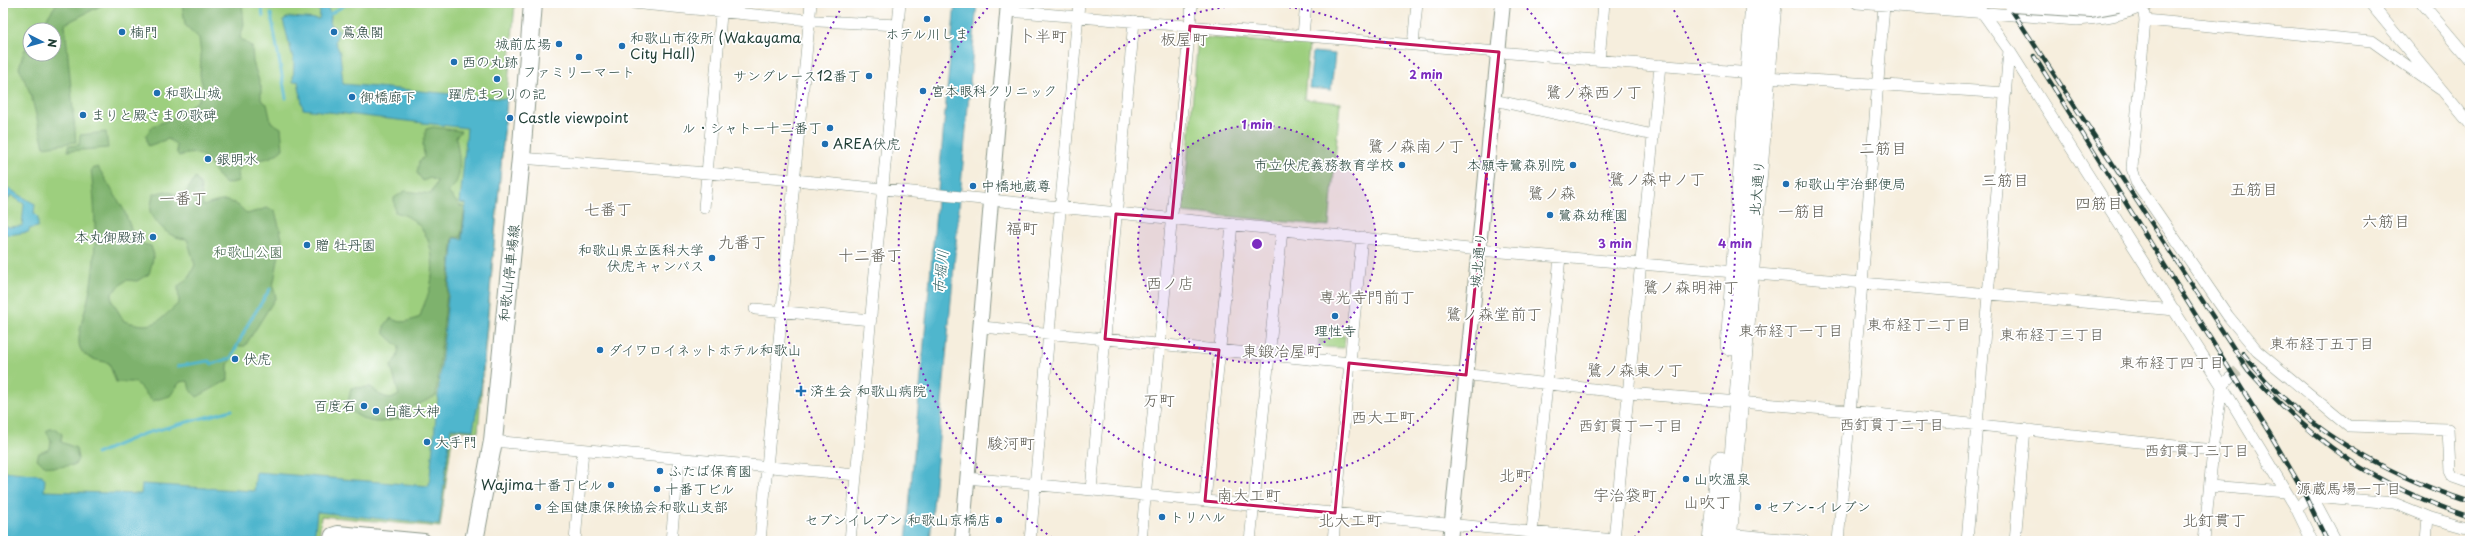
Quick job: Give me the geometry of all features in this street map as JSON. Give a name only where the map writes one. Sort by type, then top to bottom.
[{"type":"highway","name":"北大通り","points":[[1722,539],[1759,75],[1769,3]]},
{"type":"main road","name":"和歌山停車場線","points":[[474,541],[493,441],[533,3]]},
{"type":"main road","points":[[2013,3],[2073,8],[2091,8],[2118,3]]},
{"type":"street","points":[[637,3],[721,7],[809,20],[898,25]]},
{"type":"street","points":[[760,541],[811,3]]},
{"type":"street","points":[[850,541],[900,3]]},
{"type":"street","points":[[1030,541],[1079,3]]},
{"type":"street","points":[[1141,541],[1192,3]]},
{"type":"street","points":[[1303,35],[1306,3]]},
{"type":"street","points":[[1413,45],[1417,3]]},
{"type":"street","name":"城北通り","points":[[1450,541],[1503,3]]},
{"type":"street","points":[[1599,60],[1604,3]]},
{"type":"street","points":[[1857,3],[1980,8],[2077,20],[2099,18],[2144,4],[2145,20],[2132,168],[2136,182],[2254,355],[2348,426],[2448,429],[2450,471],[2453,477],[2470,483]]},
{"type":"street","points":[[2370,3],[2470,124]]},
{"type":"street","points":[[2422,3],[2470,60]]},
{"type":"street","points":[[1838,541],[1862,284],[1884,5]]},
{"type":"street","points":[[704,208],[721,7]]},
{"type":"street","points":[[962,541],[982,327],[1008,7],[1134,22],[1660,65],[1759,75],[2006,93]]},
{"type":"street","points":[[1980,8],[2009,50],[2175,310],[2226,382],[2296,508],[2312,541]]},
{"type":"street","points":[[2145,20],[2372,41],[2440,89]]},
{"type":"street","points":[[1091,490],[1134,22]]},
{"type":"street","points":[[1966,541],[2009,50]]},
{"type":"street","points":[[967,478],[1452,524],[1532,537],[1619,540],[1628,393],[1660,65]]},
{"type":"street","points":[[1494,100],[1653,135]]},
{"type":"street","points":[[520,158],[930,192],[1116,214],[1172,218],[1640,265],[2175,310]]},
{"type":"street","points":[[1205,501],[1232,224]]},
{"type":"street","points":[[1250,541],[1282,230]]},
{"type":"street","points":[[1333,541],[1362,237]]},
{"type":"street","points":[[1532,537],[1560,257]]},
{"type":"street","points":[[755,309],[871,320]]},
{"type":"street","points":[[982,327],[1547,383],[1628,393],[1733,400],[1849,411],[2213,450]]},
{"type":"street","points":[[2204,541],[2213,450],[2226,382]]},
{"type":"street","points":[[2014,541],[2025,429]]},
{"type":"street","points":[[493,441],[678,460],[856,474]]},
{"type":"street","points":[[575,541],[583,450]]},
{"type":"street","points":[[671,541],[678,460]]},
{"type":"street","points":[[2210,486],[2286,492]]},
{"type":"street","points":[[2296,508],[2312,496],[2394,503],[2428,517],[2470,529]]},
{"type":"street","points":[[2312,496],[2336,541]]},
{"type":"street","points":[[2426,541],[2428,517]]},
{"type":"street","points":[[330,541],[332,535],[338,533],[424,541]]},
{"type":"street","points":[[1722,539],[1804,541]]},
{"type":"highlighted area","points":[[1190,26],[1499,52],[1466,375],[1349,363],[1335,513],[1205,501],[1219,350],[1105,339],[1116,214],[1172,218]]},
{"type":"green space","name":"和歌山公園","points":[[3,3],[515,3],[478,432],[453,430],[440,527],[321,516],[319,541],[3,541]]},
{"type":"green space","points":[[57,3],[106,3],[65,24],[76,142],[44,147],[31,95],[19,68],[22,58],[22,62],[62,62],[62,22],[44,22]]},
{"type":"green space","points":[[182,3],[242,3],[244,25],[240,38],[252,47],[253,62],[261,87],[261,100],[267,104],[271,122],[281,128],[283,149],[270,158],[255,160],[244,159],[238,172],[239,181],[226,184],[203,157],[197,154],[179,156],[177,153],[176,144],[168,139],[148,146],[146,135],[153,126],[171,119],[198,101],[203,88],[200,75],[201,56],[199,38],[185,25]]},
{"type":"green space","points":[[1198,37],[1309,45],[1304,99],[1340,103],[1329,226],[1183,212]]},
{"type":"green space","points":[[433,127],[461,131],[456,137],[460,167],[459,174],[457,181],[448,192],[460,206],[465,207],[461,237],[453,237],[436,396],[409,409],[405,417],[381,422],[368,421],[347,408],[351,388],[371,387],[380,395],[391,399],[399,395],[391,366],[397,357],[399,347],[384,333],[384,326],[391,318],[402,322],[420,317],[432,279],[432,254],[424,232],[417,223],[407,216],[395,212],[394,198],[405,191],[431,194],[437,181],[430,178],[423,181],[417,173],[419,162],[424,157],[423,144],[426,129]]},
{"type":"green space","points":[[106,132],[108,148],[68,151],[68,146],[79,145],[80,135]]},
{"type":"green space","points":[[98,167],[124,210],[136,242],[151,246],[154,255],[149,274],[137,281],[126,280],[112,293],[112,301],[124,321],[134,324],[149,325],[154,323],[165,316],[179,303],[178,286],[188,279],[195,265],[187,239],[180,238],[165,231],[150,212],[153,194],[166,191],[183,197],[195,178],[200,184],[203,206],[227,201],[232,202],[242,208],[247,214],[267,208],[275,211],[282,238],[273,287],[276,297],[245,346],[236,346],[228,366],[228,380],[197,397],[190,390],[188,381],[180,382],[170,396],[152,401],[136,382],[116,382],[109,363],[85,355],[80,348],[79,338],[82,319],[91,286],[93,270],[95,220],[91,169]]},
{"type":"green space","points":[[1321,326],[1332,327],[1332,331],[1341,332],[1340,336],[1345,336],[1344,348],[1318,347]]},
{"type":"green space","points":[[50,429],[57,429],[62,434],[61,442],[76,448],[78,459],[75,465],[50,467],[41,463],[37,459],[39,453],[50,449],[51,440],[46,431]]},
{"type":"water","points":[[309,3],[326,3],[331,16],[330,25],[339,30],[335,41],[340,53],[343,84],[507,99],[481,388],[473,430],[451,428],[439,525],[317,512],[314,541],[3,541],[3,471],[42,475],[45,480],[44,491],[141,494],[142,484],[254,491],[256,472],[429,486],[454,238],[462,239],[466,204],[460,203],[467,128],[303,109],[298,81],[293,82],[294,62],[283,20],[289,17],[319,19],[320,11]]},
{"type":"water","name":"市堀川","points":[[955,3],[977,3],[930,541],[906,541]]},
{"type":"water","points":[[1313,52],[1335,54],[1331,90],[1309,88]]},
{"type":"water","points":[[8,188],[35,204],[34,213],[38,217],[38,227],[29,229],[29,232],[8,235],[3,232],[3,224],[9,227],[22,226],[24,204],[11,195],[3,208],[3,197]]},
{"type":"waterway","points":[[261,3],[263,16]]},
{"type":"waterway","points":[[330,14],[348,3]]},
{"type":"waterway","points":[[271,14],[286,98]]},
{"type":"waterway","points":[[178,366],[209,361],[212,364],[231,358],[248,324],[270,289]]},
{"type":"waterway","points":[[96,454],[143,434],[232,410]]},
{"type":"tunnel","points":[[2230,378],[2251,358]]},
{"type":"railway","points":[[2007,3],[2248,370],[2273,397],[2298,420],[2348,460],[2404,491],[2436,505],[2470,517]]},
{"type":"railway","points":[[2034,56],[2270,434],[2301,487],[2327,541]]},
{"type":"railway","points":[[2243,353],[2265,380],[2290,404],[2316,425],[2345,445],[2406,477],[2438,491],[2470,502]]},
{"type":"place","name":"ホテル川しま","points":[[927,19]]},
{"type":"place","name":"楠門","points":[[122,32]]},
{"type":"place","name":"蔦魚閣","points":[[334,32]]},
{"type":"place","name":"城前広場","points":[[559,44]]},
{"type":"place","name":"和歌山市役所 (Wakayama City Hall)","points":[[622,46]]},
{"type":"place","name":"ファミリーマート","points":[[579,57]]},
{"type":"place","name":"西の丸跡","points":[[454,62]]},
{"type":"place","name":"サングレース12番丁","points":[[869,76]]},
{"type":"place","name":"躍虎まつりの記","points":[[497,79]]},
{"type":"place","name":"宮本眼科クリニック","points":[[923,91]]},
{"type":"place","name":"和歌山城","points":[[157,93]]},
{"type":"place","name":"御橋廊下","points":[[352,97]]},
{"type":"place","name":"まりと殿さまの歌碑","points":[[83,115]]},
{"type":"place","name":"Castle viewpoint","points":[[510,118]]},
{"type":"place","name":"ル・シャトー十二番丁","points":[[830,128]]},
{"type":"place","name":"AREA伏虎","points":[[825,144]]},
{"type":"place","name":"銀明水","points":[[208,159]]},
{"type":"place","name":"市立伏虎義務教育学校","points":[[1402,165]]},
{"type":"place","name":"本願寺鷺森別院","points":[[1573,165]]},
{"type":"place","name":"和歌山宇治郵便局","points":[[1786,184]]},
{"type":"place","name":"中橋地蔵尊","points":[[973,186]]},
{"type":"place","name":"鷺森幼稚園","points":[[1550,215]]},
{"type":"place","name":"本丸御殿跡","points":[[153,237]]},
{"type":"place","name":"贈 牡丹園","points":[[307,245]]},
{"type":"place","name":"和歌山県立医科大学 伏虎キャンパス","points":[[712,258]]},
{"type":"place","name":"理性寺","points":[[1335,316]]},
{"type":"place","name":"ダイワロイネットホテル和歌山","points":[[600,350]]},
{"type":"place","name":"伏虎","points":[[235,359]]},
{"type":"place","name":"済生会 和歌山病院","points":[[801,391]]},
{"type":"place","name":"百度石","points":[[364,406]]},
{"type":"place","name":"白龍大神","points":[[376,411]]},
{"type":"place","name":"大手門","points":[[427,442]]},
{"type":"place","name":"ふたば保育園","points":[[660,471]]},
{"type":"place","name":"山吹温泉","points":[[1686,479]]},
{"type":"place","name":"Wajima十番丁ビル","points":[[611,485]]},
{"type":"place","name":"十番丁ビル","points":[[657,489]]},
{"type":"place","name":"全国健康保険協会和歌山支部","points":[[538,507]]},
{"type":"place","name":"セブン-イレブン","points":[[1758,507]]},
{"type":"place","name":"トリハル","points":[[1162,517]]},
{"type":"place","name":"セブンイレブン 和歌山京橋店","points":[[999,520]]},
{"type":"district","name":"卜半町","points":[[1043,36]]},
{"type":"district","name":"板屋町","points":[[1184,39]]},
{"type":"district","name":"鷺ノ森西ノ丁","points":[[1594,92]]},
{"type":"district","name":"鷺ノ森南ノ丁","points":[[1416,146]]},
{"type":"district","name":"二筋目","points":[[1883,148]]},
{"type":"district","name":"鷺ノ森中ノ丁","points":[[1657,179]]},
{"type":"district","name":"三筋目","points":[[2005,180]]},
{"type":"district","name":"五筋目","points":[[2254,189]]},
{"type":"district","name":"鷺ノ森","points":[[1552,193]]},
{"type":"district","name":"一番丁","points":[[183,198]]},
{"type":"district","name":"四筋目","points":[[2099,203]]},
{"type":"district","name":"七番丁","points":[[608,209]]},
{"type":"district","name":"一筋目","points":[[1802,211]]},
{"type":"district","name":"六筋目","points":[[2386,221]]},
{"type":"district","name":"福町","points":[[1022,228]]},
{"type":"district","name":"九番丁","points":[[742,242]]},
{"type":"district","name":"十二番丁","points":[[870,255]]},
{"type":"district","name":"西ノ店","points":[[1170,283]]},
{"type":"district","name":"鷺ノ森明神丁","points":[[1691,287]]},
{"type":"district","name":"専光寺門前丁","points":[[1367,297]]},
{"type":"district","name":"鷺ノ森堂前丁","points":[[1494,314]]},
{"type":"district","name":"東布経丁二丁目","points":[[1919,325]]},
{"type":"district","name":"東布経丁一丁目","points":[[1791,331]]},
{"type":"district","name":"東布経丁三丁目","points":[[2052,335]]},
{"type":"district","name":"東布経丁五丁目","points":[[2322,344]]},
{"type":"district","name":"東鍛冶屋町","points":[[1282,351]]},
{"type":"district","name":"東布経丁四丁目","points":[[2172,363]]},
{"type":"district","name":"鷺ノ森東ノ丁","points":[[1635,370]]},
{"type":"district","name":"万町","points":[[1159,400]]},
{"type":"district","name":"西大工町","points":[[1383,417]]},
{"type":"district","name":"西釘貫丁二丁目","points":[[1892,425]]},
{"type":"district","name":"西釘貫丁一丁目","points":[[1631,426]]},
{"type":"district","name":"駿河町","points":[[1011,443]]},
{"type":"district","name":"西釘貫丁三丁目","points":[[2197,451]]},
{"type":"district","name":"北町","points":[[1515,475]]},
{"type":"district","name":"源蔵馬場一丁目","points":[[2349,489]]},
{"type":"district","name":"南大工町","points":[[1249,495]]},
{"type":"district","name":"宇治袋町","points":[[1625,495]]},
{"type":"district","name":"山吹丁","points":[[1707,502]]},
{"type":"district","name":"北大工町","points":[[1350,520]]},
{"type":"district","name":"北釘貫丁","points":[[2214,520]]}]
